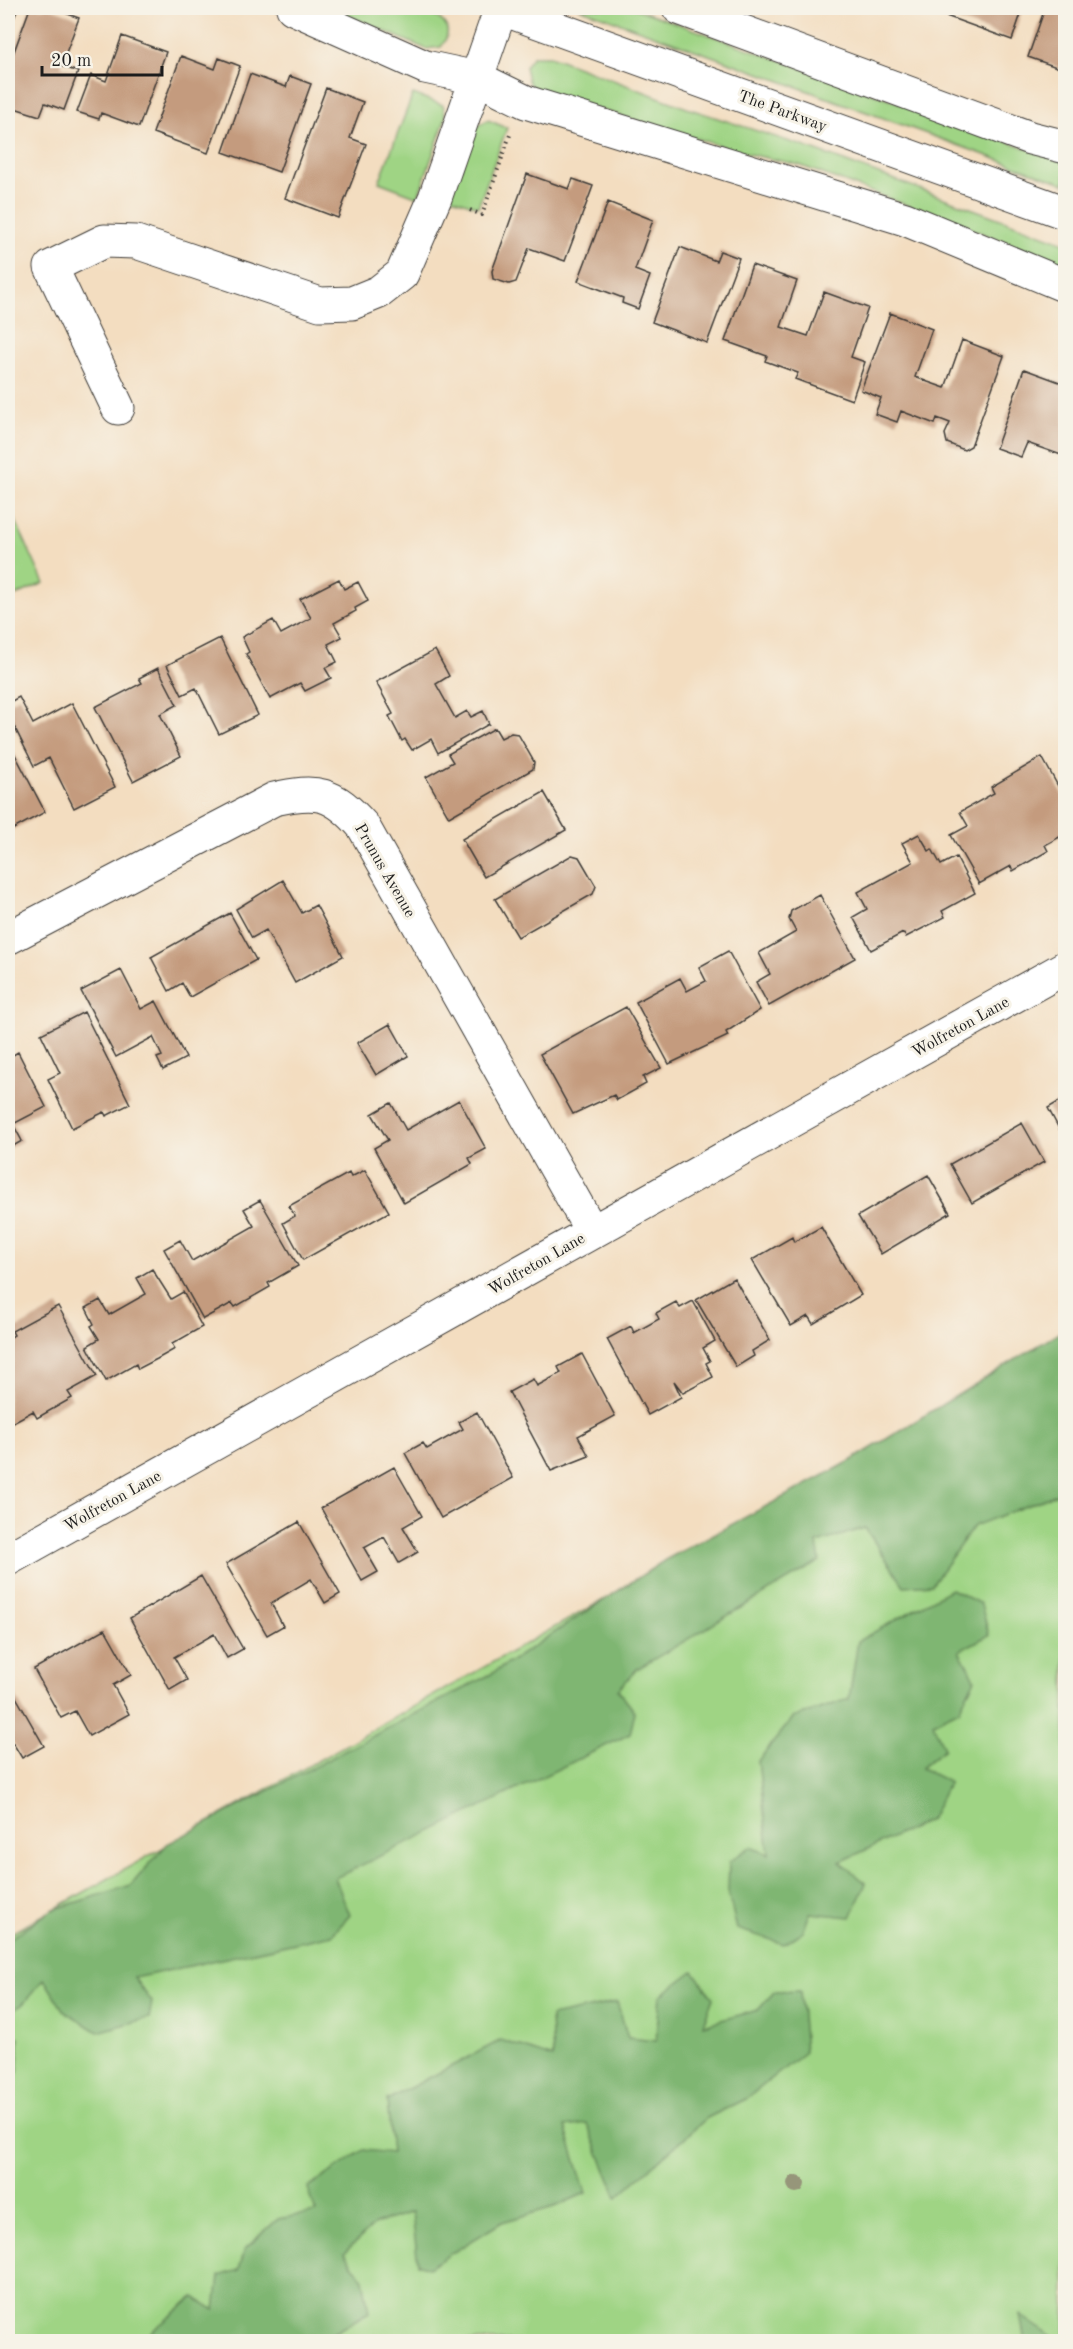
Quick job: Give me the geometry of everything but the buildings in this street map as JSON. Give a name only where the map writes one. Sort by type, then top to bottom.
[{"type":"street","points":[[292,8],[425,67],[477,78],[526,102],[905,219],[1065,286]]},
{"type":"street","points":[[118,408],[51,267],[104,241],[136,242],[320,304],[352,303],[379,292],[402,274],[435,198],[501,8]]},
{"type":"street","name":"The Parkway","points":[[501,8],[1065,213]]},
{"type":"street","points":[[679,8],[1030,138],[1065,147]]},
{"type":"street","name":"Prunus Avenue","points":[[8,938],[274,799],[301,793],[323,794],[345,806],[363,826],[592,1232]]},
{"type":"street","name":"Wolfreton Lane","points":[[8,1559],[1065,967]]},
{"type":"path","points":[[435,198],[482,214],[514,121],[526,102]]},
{"type":"green space","points":[[364,7],[409,10],[428,14],[442,21],[447,32],[441,47],[426,49],[330,8]]},
{"type":"green space","points":[[579,8],[634,8],[1065,162],[1065,184]]},
{"type":"green space","points":[[533,56],[550,56],[687,108],[806,147],[1065,243],[1065,269],[1003,241],[799,165],[748,154],[534,90],[528,81],[525,67]]},
{"type":"green space","points":[[413,94],[443,105],[446,117],[418,197],[379,182]]},
{"type":"green space","points":[[488,120],[507,128],[478,207],[450,197],[477,126]]},
{"type":"green space","points":[[8,504],[44,583],[8,599]]},
{"type":"green space","points":[[1065,1329],[1065,1488],[1057,1494],[974,1526],[932,1584],[904,1586],[865,1528],[817,1543],[820,1561],[637,1669],[618,1690],[635,1712],[630,1734],[335,1878],[350,1915],[332,1935],[134,1978],[152,2002],[149,2018],[98,2032],[63,2010],[44,1979],[22,2005],[8,2013],[8,1940],[52,1910],[131,1885],[167,1844],[493,1673],[665,1560],[849,1462]]},
{"type":"green space","points":[[1065,1340],[1065,2341],[8,2341],[8,1935]]},
{"type":"green space","points":[[951,1589],[981,1604],[989,1635],[959,1651],[975,1679],[959,1710],[933,1723],[944,1749],[921,1768],[949,1782],[930,1820],[840,1862],[866,1883],[851,1917],[810,1913],[803,1932],[784,1944],[737,1929],[728,1892],[729,1862],[750,1847],[769,1854],[758,1761],[793,1718],[849,1699],[858,1641]]},
{"type":"green space","points":[[693,1971],[713,1998],[703,2025],[758,2010],[774,1992],[800,1991],[805,2052],[746,2099],[707,2118],[617,2197],[587,2124],[565,2127],[586,2193],[554,2207],[502,2222],[428,2268],[418,2264],[412,2212],[375,2224],[344,2253],[363,2279],[369,2312],[320,2341],[140,2341],[194,2297],[215,2310],[219,2276],[239,2270],[245,2249],[278,2219],[316,2212],[308,2188],[363,2150],[392,2153],[387,2100],[501,2040],[553,2058],[551,2016],[617,2002],[628,2038],[656,2041],[660,1996]]},
{"type":"green space","points":[[19,2037],[18,2071],[8,2094],[8,2038]]},
{"type":"green space","points":[[1020,2315],[1058,2341],[1025,2341]]}]
